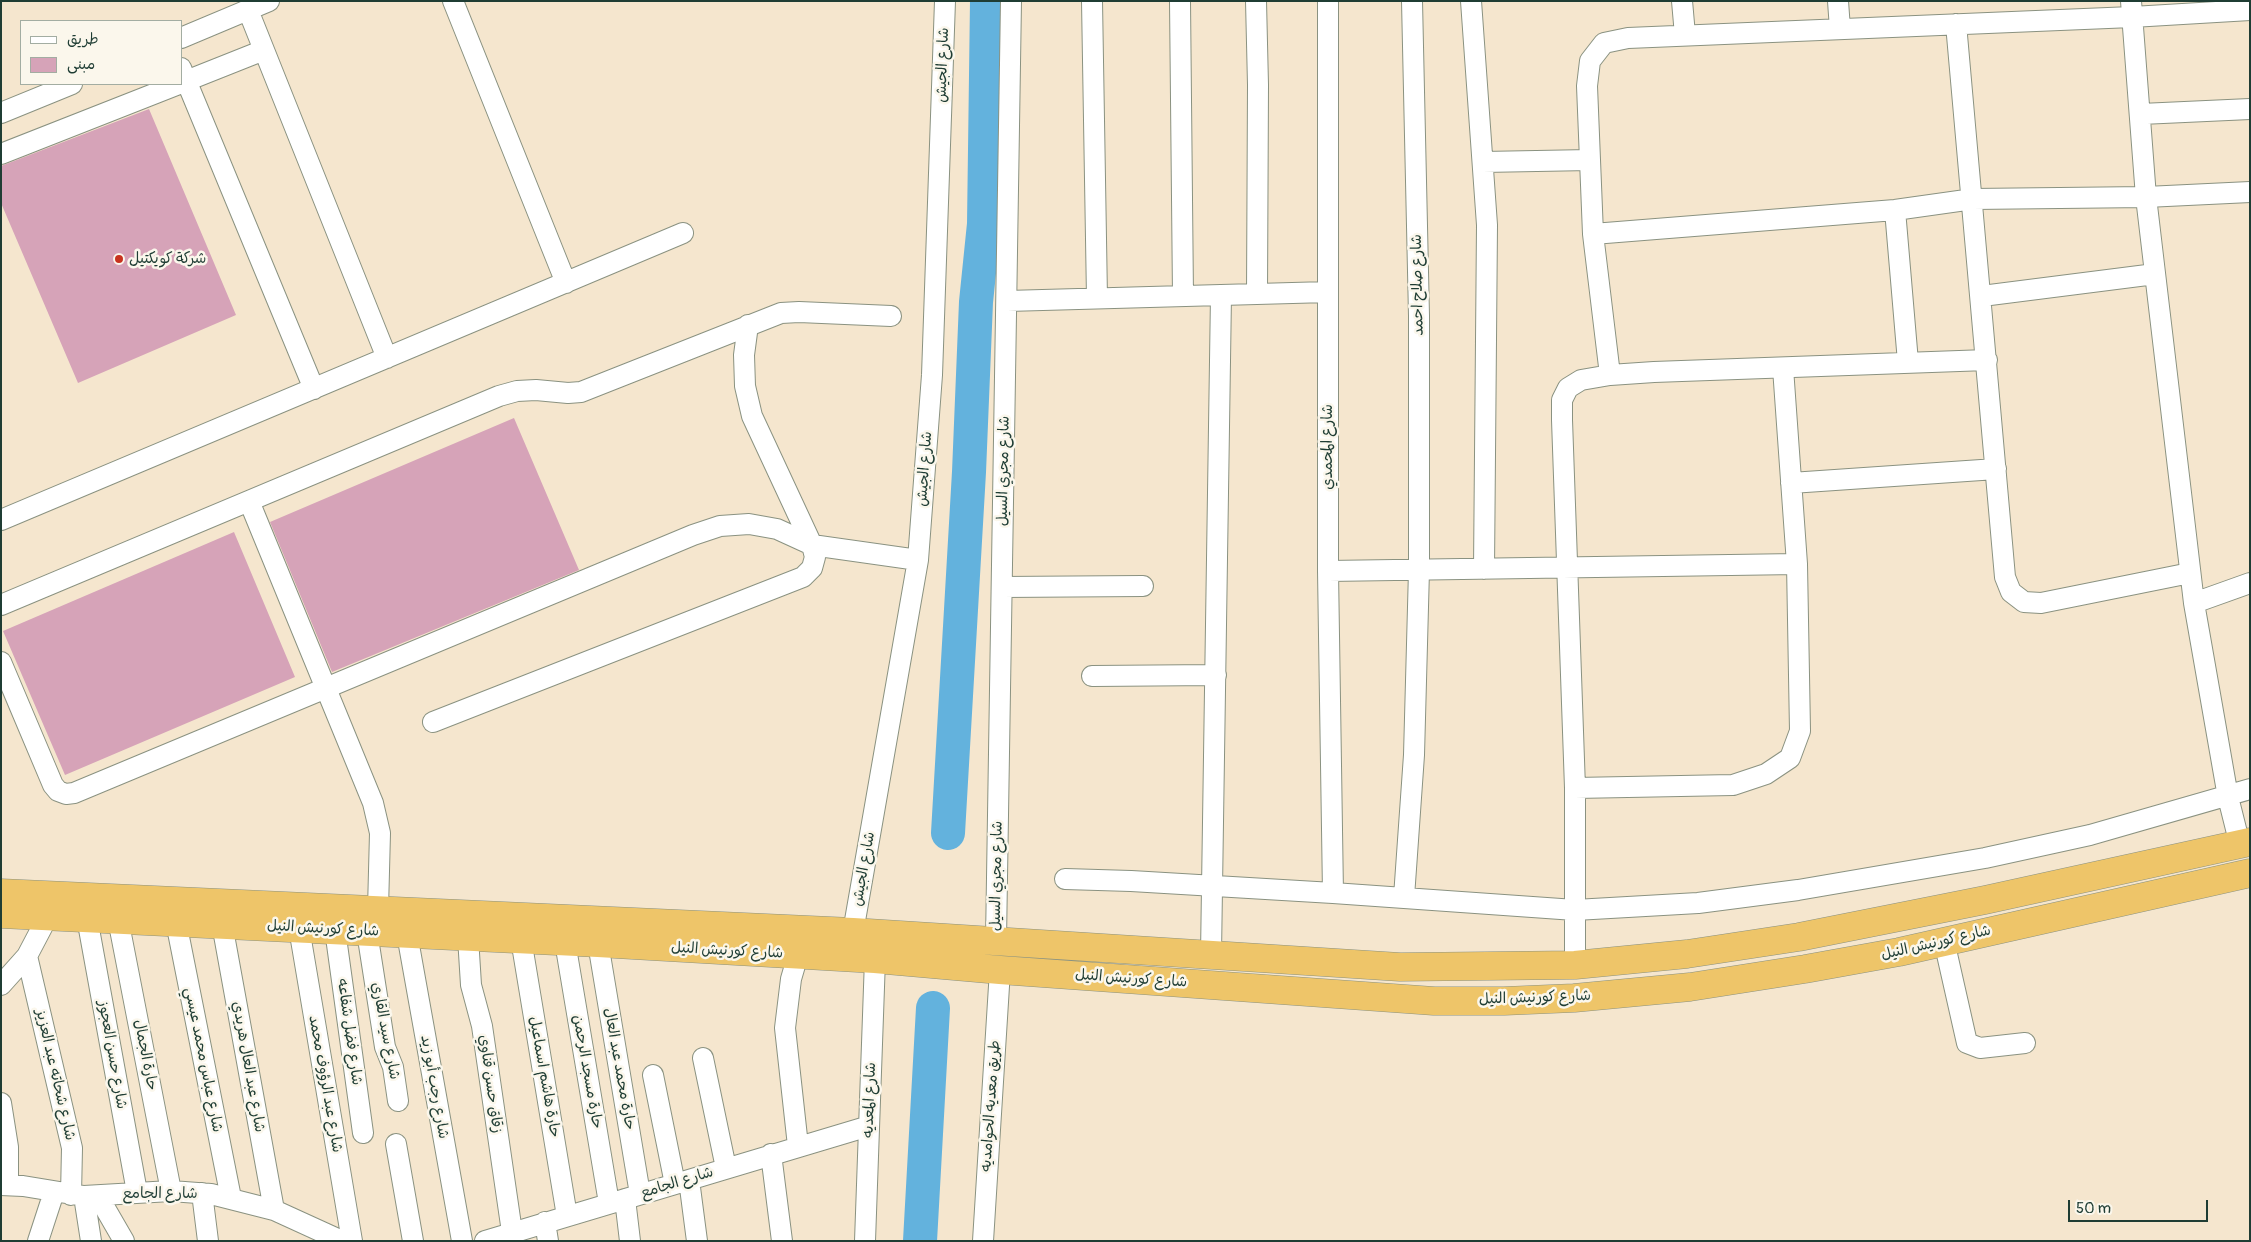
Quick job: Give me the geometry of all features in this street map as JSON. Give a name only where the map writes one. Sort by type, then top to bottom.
[{"type":"highway","name":"شارع كورنيش النيل","points":[[1,893],[373,921],[853,932],[1400,967],[1575,966],[1744,946],[1868,924],[2245,843]]},
{"type":"highway","name":"شارع كورنيش النيل","points":[[1,914],[335,930],[373,921],[407,934],[875,959],[1000,970],[1434,1001],[1504,1001],[1574,998],[1719,983],[1889,954],[2250,873]]},
{"type":"highway","points":[[1938,909],[1944,941]]},
{"type":"street","points":[[182,38],[269,1]]},
{"type":"street","points":[[453,1],[566,283]]},
{"type":"street","name":"شارع الجيش","points":[[853,932],[918,560],[932,375],[945,1]]},
{"type":"street","name":"شارع مجري السيل","points":[[996,940],[1010,1]]},
{"type":"street","points":[[1092,1],[1097,298]]},
{"type":"street","points":[[1180,1],[1183,296]]},
{"type":"street","points":[[1256,1],[1258,84],[1257,294]]},
{"type":"street","name":"شارع المحمدي","points":[[1328,1],[1328,571],[1333,893]]},
{"type":"street","name":"شارع صلاح احمد","points":[[1404,897],[1414,755],[1419,570],[1419,316],[1412,1]]},
{"type":"street","points":[[1471,1],[1488,225],[1484,569]]},
{"type":"street","points":[[1682,1],[1685,35]]},
{"type":"street","points":[[1838,1],[1840,29]]},
{"type":"street","points":[[1610,375],[1593,234],[1587,86],[1590,61],[1604,43],[1628,38],[1956,24],[2131,9],[2250,10]]},
{"type":"street","points":[[2131,9],[2141,114],[2146,197],[2194,603],[2228,797],[2245,843]]},
{"type":"street","points":[[248,10],[387,358]]},
{"type":"street","points":[[1956,24],[2006,577],[2011,592],[2024,602],[2041,602],[2190,573]]},
{"type":"street","points":[[264,50],[182,79],[314,389]]},
{"type":"street","points":[[1,113],[70,85]]},
{"type":"street","points":[[1,154],[168,85]]},
{"type":"street","points":[[2141,114],[2250,109]]},
{"type":"street","points":[[1483,162],[1590,160]]},
{"type":"street","points":[[1593,234],[1895,210],[1973,199],[2146,197],[2250,192]]},
{"type":"street","points":[[1895,210],[1908,362]]},
{"type":"street","points":[[1,520],[683,233]]},
{"type":"street","points":[[1982,296],[2155,274]]},
{"type":"street","points":[[1007,301],[1328,292]]},
{"type":"street","points":[[1211,954],[1222,295]]},
{"type":"street","points":[[1,605],[499,396],[517,391],[536,390],[568,393],[582,392],[748,324],[781,313],[891,316]]},
{"type":"street","points":[[433,722],[803,577],[812,568],[815,557],[812,545],[752,416],[745,386],[744,355],[748,324]]},
{"type":"street","points":[[1575,966],[1575,788],[1566,568],[1562,400],[1568,388],[1581,380],[1610,375],[1987,360]]},
{"type":"street","points":[[1575,788],[1733,785],[1766,774],[1790,758],[1800,731],[1797,564],[1783,368]]},
{"type":"street","points":[[1791,483],[1996,469]]},
{"type":"street","name":"شارع سيد القاري","points":[[249,501],[378,818],[381,848],[373,921],[386,1047],[393,1067],[398,1101]]},
{"type":"street","points":[[1,662],[53,785],[58,791],[66,794],[74,793],[693,535],[720,526],[749,524],[777,529],[812,545],[918,560]]},
{"type":"street","points":[[1328,571],[1797,564]]},
{"type":"street","points":[[2194,603],[2250,583]]},
{"type":"street","points":[[1002,587],[1143,586]]},
{"type":"street","points":[[1092,676],[1216,675]]},
{"type":"street","points":[[1065,879],[1131,880],[1212,887],[1404,897],[1575,910],[1698,903],[1798,890],[1985,858],[2090,835],[2228,797],[2250,789]]},
{"type":"street","points":[[1,984],[27,956],[48,916]]},
{"type":"street","name":"شارع حسن العجوز","points":[[87,918],[137,1192]]},
{"type":"street","name":"حارة الجمال","points":[[118,920],[172,1191]]},
{"type":"street","name":"شارع عباس محمد عيسي","points":[[176,922],[231,1198]]},
{"type":"street","name":"شارع عبد العال هريدي","points":[[222,924],[274,1210]]},
{"type":"street","name":"شارع عبد الرؤوف محمد","points":[[299,928],[352,1241]]},
{"type":"street","name":"شارع فضل شفاعه","points":[[335,930],[363,1134]]},
{"type":"street","name":"شارع رجب أبو زيد","points":[[407,934],[462,1241]]},
{"type":"street","name":"زقاق حسن قناوي","points":[[468,937],[471,985],[482,1026],[512,1232]]},
{"type":"street","name":"حارة هاشم اسماعيل","points":[[521,939],[567,1216]]},
{"type":"street","points":[[1944,941],[1953,973],[1964,1039],[1967,1043],[1980,1048],[2025,1043]]},
{"type":"street","name":"حارة مسجد الرحمن","points":[[565,942],[625,1199]]},
{"type":"street","name":"حارة محمد عبد العال","points":[[598,943],[625,1199]]},
{"type":"street","points":[[798,955],[788,995],[785,1028],[798,1146]]},
{"type":"street","name":"شارع شحاته عبد العزيز","points":[[27,956],[72,1148],[77,1195]]},
{"type":"street","name":"شارع المعديه","points":[[865,1241],[875,959]]},
{"type":"street","name":"طريق معديه الحوامديه","points":[[983,1241],[1000,970]]},
{"type":"street","points":[[704,1058],[726,1168]]},
{"type":"street","points":[[653,1074],[697,1241]]},
{"type":"street","points":[[1,1103],[8,1147],[5,1184]]},
{"type":"street","name":"شارع الجامع","points":[[485,1241],[512,1232],[547,1232],[567,1216],[869,1126]]},
{"type":"street","points":[[396,1144],[413,1241]]},
{"type":"street","points":[[771,1154],[782,1241]]},
{"type":"street","name":"شارع الجامع","points":[[5,1184],[77,1195],[172,1191],[202,1193],[231,1198],[274,1210],[342,1241]]},
{"type":"street","points":[[202,1193],[208,1241]]},
{"type":"street","points":[[38,1241],[77,1195]]},
{"type":"street","points":[[77,1195],[91,1241]]},
{"type":"street","points":[[77,1195],[124,1241]]},
{"type":"street","points":[[625,1199],[630,1241]]},
{"type":"building","name":"شركة كويكتيل","points":[[149,109],[236,315],[78,383],[1,203],[1,166]]},
{"type":"building","points":[[514,418],[579,570],[332,672],[270,522]]},
{"type":"building","points":[[234,532],[295,677],[65,775],[3,631]]},
{"type":"waterway","points":[[948,833],[969,472],[976,302],[984,224],[987,1]]},
{"type":"waterway","points":[[920,1241],[933,1008]]},
{"type":"place","name":"شركة كويكتيل","points":[[119,259]]}]
